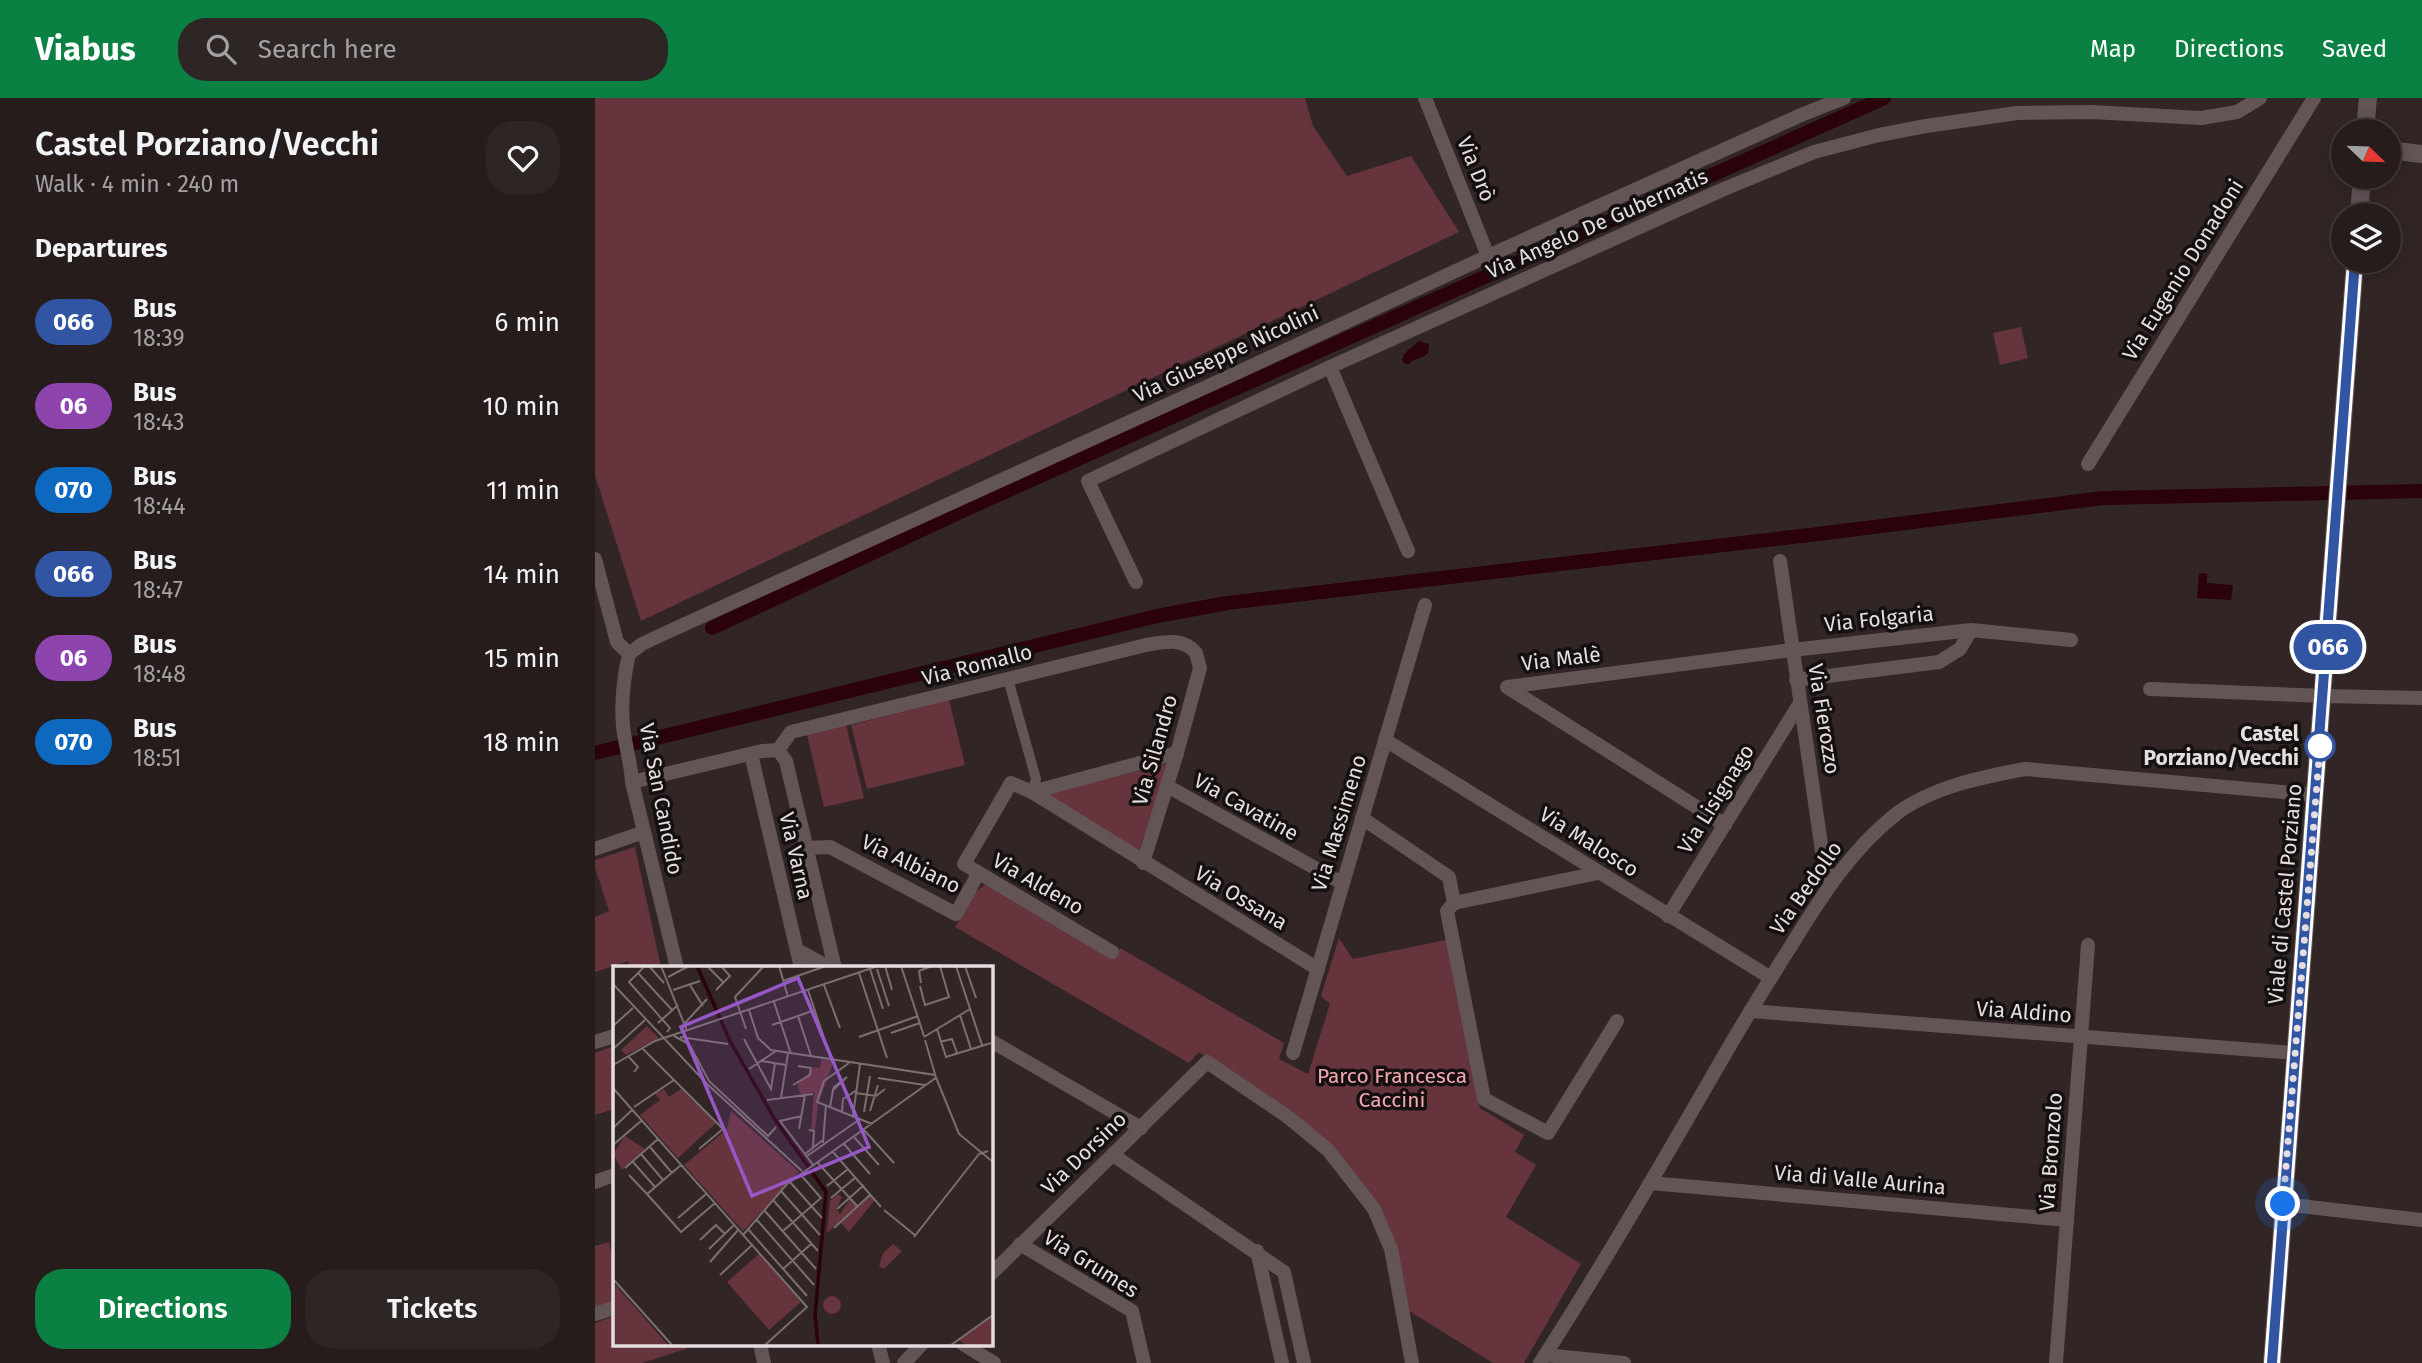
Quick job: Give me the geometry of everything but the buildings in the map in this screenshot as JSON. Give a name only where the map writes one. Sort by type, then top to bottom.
[{"type":"street","name":"Via Drò","points":[[1425,98],[1488,256]]},
{"type":"street","name":"Via Giuseppe Nicolini","points":[[629,654],[661,635],[1488,256],[1801,115],[1845,98]]},
{"type":"street","name":"Via Angelo De Gubernatis","points":[[1136,582],[1088,481],[1330,367],[1712,195],[1814,152],[1926,126],[2017,113],[2092,112],[2201,118],[2237,112],[2260,98]]},
{"type":"street","name":"Via Eugenio Donadoni","points":[[2088,464],[2314,98]]},
{"type":"street","points":[[2366,119],[2368,98]]},
{"type":"street","points":[[2401,151],[2422,154]]},
{"type":"street","name":"Viale di Castel Porziano","points":[[2272,1363],[2354,273]]},
{"type":"street","points":[[1330,367],[1408,551]]},
{"type":"street","points":[[595,559],[617,642],[629,654]]},
{"type":"street","name":"Via Fierozzo","points":[[1780,561],[1825,865],[1831,883]]},
{"type":"street","name":"Via Massimeno","points":[[1293,1053],[1425,605]]},
{"type":"street","points":[[595,624],[610,619]]},
{"type":"street","points":[[1796,680],[1939,662],[1960,649],[1972,630]]},
{"type":"street","name":"Via Folgaria","points":[[1792,650],[1972,630],[2071,639]]},
{"type":"street","name":"Via Romallo","points":[[778,750],[791,732],[1008,678],[1146,645],[1173,641],[1194,649]]},
{"type":"street","name":"Via Silandro","points":[[1143,863],[1200,668],[1199,657],[1194,649]]},
{"type":"street","name":"Via Malè","points":[[1725,825],[1507,687],[1792,650]]},
{"type":"street","name":"Via San Candido","points":[[629,654],[625,671],[623,726],[631,762],[632,782],[677,966]]},
{"type":"street","points":[[1008,678],[1036,779],[1032,792]]},
{"type":"street","points":[[2150,689],[2422,698]]},
{"type":"street","name":"Via Lisignago","points":[[1668,916],[1800,703]]},
{"type":"street","name":"Via Malosco","points":[[1385,740],[1771,978]]},
{"type":"street","points":[[632,782],[778,750],[786,761],[835,966]]},
{"type":"street","points":[[1032,792],[1177,753]]},
{"type":"street","name":"Via Varna","points":[[751,754],[801,966]]},
{"type":"street","name":"Via Bedollo","points":[[1542,1359],[1650,1183],[1750,1011],[1831,883],[1863,844],[1899,813],[1944,789],[1985,776],[2025,769],[2316,795]]},
{"type":"street","name":"Via Aldeno","points":[[1032,792],[1011,783],[964,864],[1112,952]]},
{"type":"street","name":"Via Cavatine","points":[[1167,786],[1342,883]]},
{"type":"street","name":"Via Ossana","points":[[1032,792],[1318,969]]},
{"type":"street","points":[[1362,818],[1449,877],[1454,903]]},
{"type":"street","points":[[595,849],[644,832]]},
{"type":"street","name":"Via Albiano","points":[[806,848],[830,847],[956,914],[978,874]]},
{"type":"street","points":[[1598,873],[1454,903],[1447,911],[1484,1099],[1548,1133],[1617,1021]]},
{"type":"street","name":"Via Bronzolo","points":[[2056,1363],[2088,945]]},
{"type":"street","points":[[797,950],[825,966]]},
{"type":"street","name":"Via Aldino","points":[[1750,1011],[2295,1053]]},
{"type":"street","points":[[595,1042],[613,1036]]},
{"type":"street","points":[[992,1042],[1141,1128]]},
{"type":"street","name":"Via Dorsino","points":[[992,1273],[1207,1062],[1288,1117],[1328,1150],[1374,1209],[1391,1249],[1412,1363]]},
{"type":"street","points":[[1112,1155],[1257,1251],[1284,1272],[1304,1363]]},
{"type":"street","points":[[595,1182],[613,1175]]},
{"type":"street","name":"Via di Valle Aurina","points":[[1650,1183],[2067,1220]]},
{"type":"street","points":[[2283,1204],[2422,1220]]},
{"type":"street","name":"Via Grumes","points":[[1020,1244],[1132,1311],[1144,1363]]},
{"type":"street","points":[[1257,1251],[1282,1363]]},
{"type":"street","points":[[595,1314],[613,1308]]},
{"type":"street","points":[[879,1346],[883,1363]]},
{"type":"street","points":[[904,1363],[920,1346]]},
{"type":"street","points":[[966,1346],[994,1363]]},
{"type":"street","points":[[1542,1359],[1624,1363]]},
{"type":"green space","points":[[595,98],[1305,98],[1313,126],[1347,176],[1411,156],[1459,232],[641,621],[595,475]]},
{"type":"green space","points":[[2021,327],[2028,358],[2000,365],[1993,333]]},
{"type":"green space","points":[[949,700],[965,765],[867,789],[851,725]]},
{"type":"green space","points":[[846,725],[864,798],[824,807],[807,735]]},
{"type":"green space","points":[[1167,764],[1139,851],[1045,794]]},
{"type":"green space","points":[[635,847],[661,966],[630,966],[628,961],[595,972],[595,917],[609,911],[595,860]]},
{"type":"green space","name":"Parco Francesca Caccini","points":[[985,885],[990,885],[1115,957],[1120,948],[1284,1043],[1279,1059],[1308,1074],[1330,1004],[1321,996],[1339,938],[1353,959],[1446,940],[1480,1108],[1524,1135],[1515,1152],[1536,1165],[1506,1217],[1581,1264],[1524,1363],[1493,1363],[1406,1309],[1397,1249],[1295,1117],[1199,1052],[1189,1063],[955,927],[975,892]]},
{"type":"green space","points":[[613,1046],[613,1109],[595,1115],[595,1053]]},
{"type":"green space","points":[[609,1242],[613,1266],[613,1302],[595,1309],[595,1246]]},
{"type":"green space","points":[[613,1316],[613,1346],[685,1346],[686,1349],[642,1363],[595,1363],[595,1323]]},
{"type":"shaded area","points":[[1419,341],[1429,344],[1428,353],[1410,364],[1405,364],[1402,360],[1404,354]]},
{"type":"shaded area","points":[[2199,573],[2207,574],[2207,583],[2233,585],[2231,600],[2197,598]]},
{"type":"waterway","points":[[712,628],[969,508],[1884,98]]},
{"type":"waterway","points":[[595,753],[1157,616],[1227,603],[2103,498],[2422,491]]},
{"type":"bus line","name":"066","points":[[2272,1363],[2354,273]]},
{"type":"place","name":"Castel Porziano/Vecchi","points":[[2320,746]]},
{"type":"route","points":[[2283,1204],[2320,746]]}]
